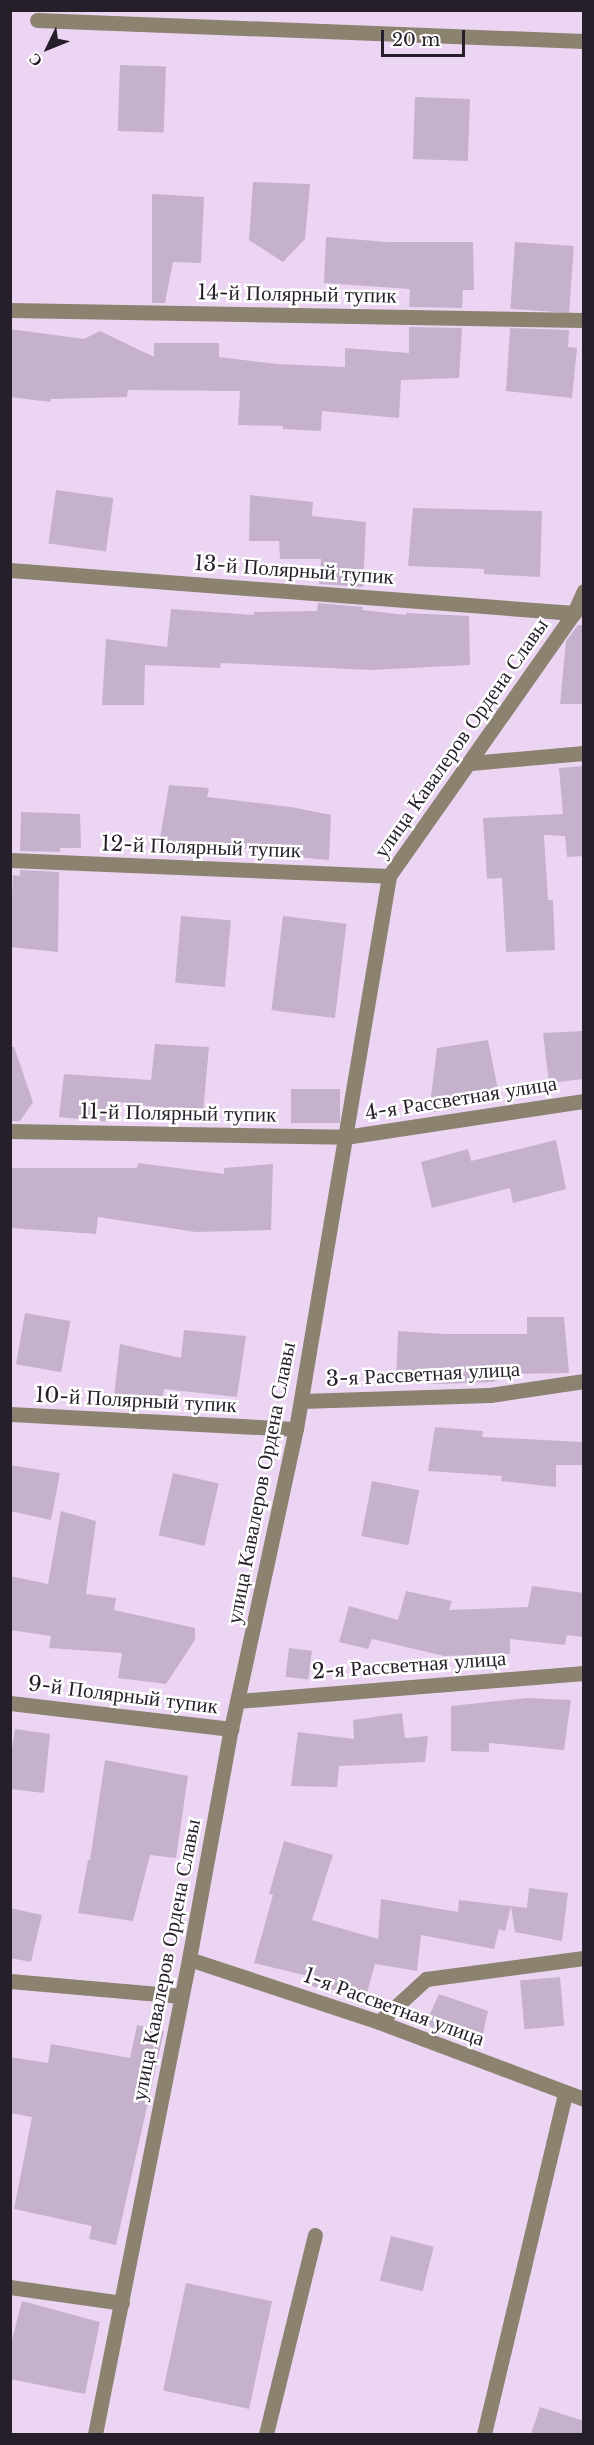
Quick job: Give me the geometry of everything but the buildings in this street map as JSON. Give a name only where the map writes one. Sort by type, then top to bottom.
[{"type":"street","points":[[37,20],[584,41]]},
{"type":"street","name":"14-й Полярный тупик","points":[[10,310],[584,320]]},
{"type":"street","name":"13-й Полярный тупик","points":[[10,570],[574,613]]},
{"type":"street","name":"улица Кавалеров Ордена Славы","points":[[95,2434],[189,1959],[231,1729],[296,1429],[389,876],[471,763],[574,613],[584,591]]},
{"type":"street","points":[[471,763],[584,753]]},
{"type":"street","name":"12-й Полярный тупик","points":[[10,860],[389,876]]},
{"type":"street","name":"4-я Рассветная улица","points":[[345,1137],[584,1101]]},
{"type":"street","name":"11-й Полярный тупик","points":[[10,1131],[345,1137]]},
{"type":"street","name":"3-я Рассветная улица","points":[[301,1401],[490,1395],[584,1381]]},
{"type":"street","name":"10-й Полярный тупик","points":[[10,1414],[296,1429]]},
{"type":"street","name":"2-я Рассветная улица","points":[[237,1701],[584,1673]]},
{"type":"street","name":"9-й Полярный тупик","points":[[10,1702],[231,1729]]},
{"type":"street","points":[[379,2022],[426,1979],[584,1958]]},
{"type":"street","name":"1-я Рассветная улица","points":[[189,1959],[379,2022],[584,2099]]},
{"type":"street","points":[[10,1981],[181,1996]]},
{"type":"street","points":[[484,2434],[566,2093]]},
{"type":"street","points":[[266,2434],[315,2235]]},
{"type":"street","points":[[10,2287],[122,2303]]}]
